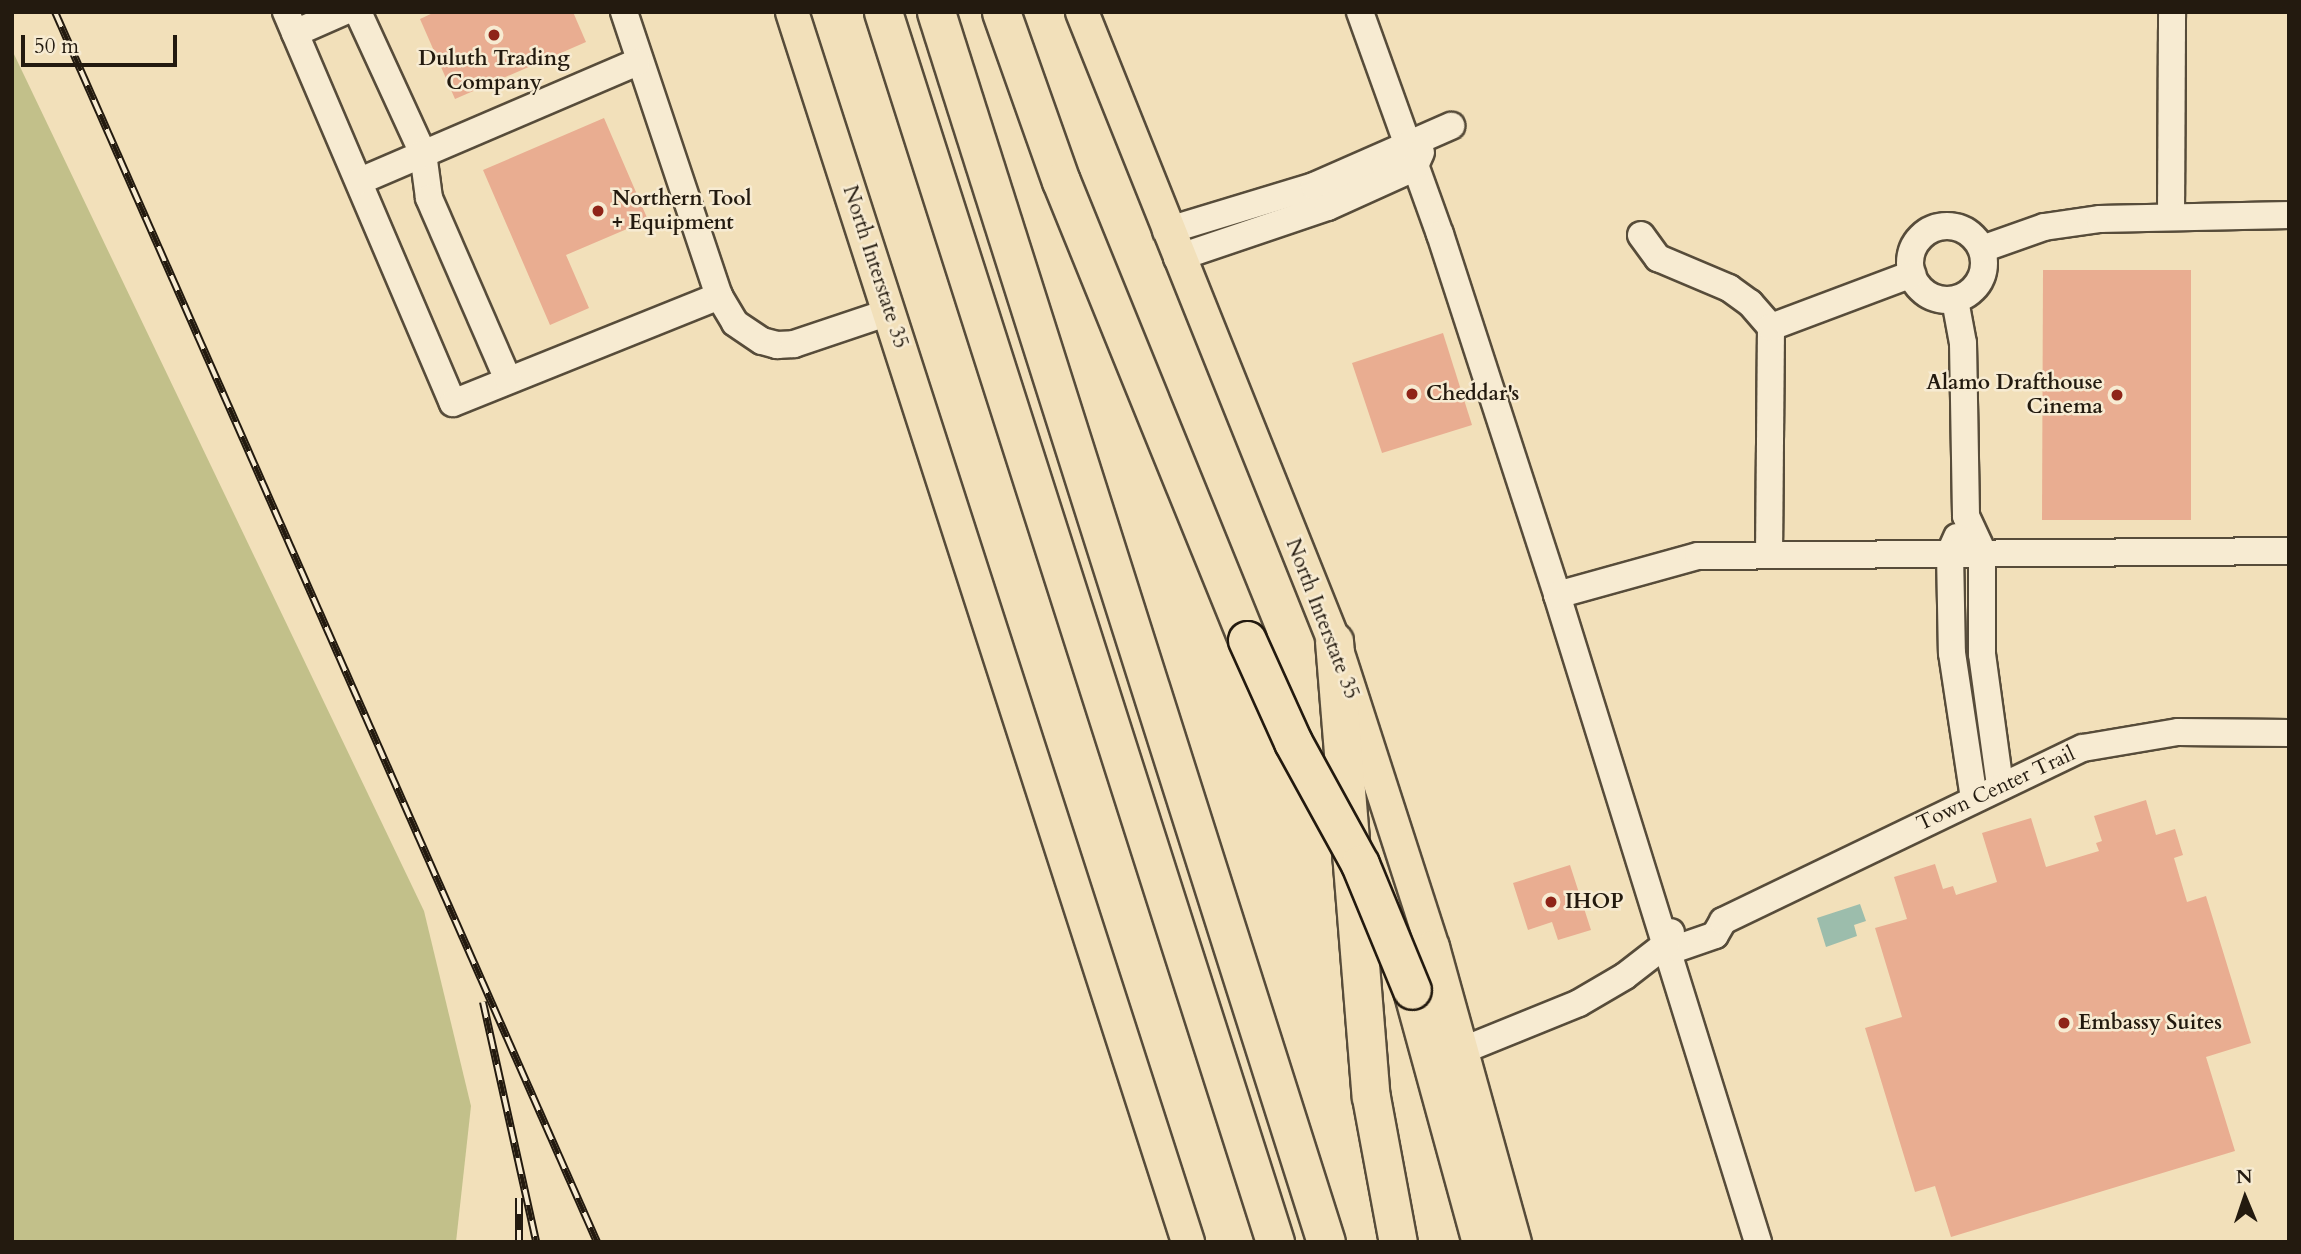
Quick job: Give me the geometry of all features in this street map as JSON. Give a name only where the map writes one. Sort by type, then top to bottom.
[{"type":"highway","points":[[874,12],[905,83]]},
{"type":"highway","points":[[883,12],[1275,1242]]},
{"type":"highway","points":[[936,12],[1325,1242]]},
{"type":"highway","points":[[1001,12],[1061,181],[1247,640],[1293,742],[1360,864],[1412,990],[1481,1242]]},
{"type":"highway","points":[[1334,641],[1371,1097],[1398,1242]]},
{"type":"main road","name":"North Interstate 35","points":[[792,12],[1188,1242]]},
{"type":"main road","name":"North Interstate 35","points":[[1082,12],[1171,244],[1334,641],[1433,947],[1516,1242]]},
{"type":"street","points":[[343,12],[291,23],[453,403],[719,296]]},
{"type":"street","points":[[358,12],[423,153],[422,169],[429,198],[508,380]]},
{"type":"street","points":[[624,12],[637,62],[719,296],[735,323],[762,341],[777,345],[794,344],[889,312]]},
{"type":"street","points":[[1360,12],[1415,150],[1558,594],[1758,1242]]},
{"type":"street","points":[[2171,215],[2172,12]]},
{"type":"street","points":[[360,181],[637,62]]},
{"type":"street","points":[[1171,244],[1328,207],[1451,125]]},
{"type":"street","points":[[1955,300],[1923,292],[1912,274],[1912,232],[1941,226],[1972,230],[2044,228],[2171,215],[2289,215]]},
{"type":"street","points":[[1955,300],[1980,281],[1972,230]]},
{"type":"street","points":[[1641,235],[1658,258],[1729,288],[1771,327],[1769,555]]},
{"type":"street","points":[[1771,327],[1912,274]]},
{"type":"street","points":[[1955,300],[1963,343],[1966,516],[1982,551],[1986,691],[2000,786]]},
{"type":"street","points":[[1966,516],[1950,552],[1957,695],[1974,798]]},
{"type":"street","points":[[1558,594],[1698,556],[1982,551],[2289,551]]},
{"type":"street","points":[[1957,695],[1986,691]]},
{"type":"street","name":"Town Center Trail","points":[[1461,1051],[1579,1003],[1665,945],[1670,932],[1710,918],[1723,921],[1974,798],[2083,748],[2178,732],[2289,733]]},
{"type":"shaded area","points":[[12,50],[424,911],[471,1106],[456,1242],[12,1242]]},
{"type":"shaded area","points":[[1860,904],[1866,921],[1854,925],[1857,936],[1826,947],[1817,918]]},
{"type":"building","points":[[435,12],[573,12],[586,42],[455,99],[420,19]]},
{"type":"building","points":[[604,118],[648,220],[566,255],[589,308],[550,325],[483,170]]},
{"type":"building","name":"Alamo Drafthouse Cinema","points":[[2043,270],[2191,270],[2191,520],[2042,520]]},
{"type":"building","name":"Cheddar's","points":[[1443,333],[1472,425],[1382,453],[1352,363]]},
{"type":"building","name":"Embassy Suites","points":[[2146,800],[2156,835],[2175,829],[2183,855],[2174,858],[2187,902],[2206,896],[2251,1043],[2206,1057],[2235,1151],[1951,1237],[1935,1186],[1915,1192],[1865,1028],[1902,1017],[1875,928],[1907,919],[1894,877],[1935,864],[1943,889],[1953,886],[1956,895],[1997,882],[1982,833],[2031,818],[2046,867],[2099,851],[2096,843],[2102,841],[2094,816]]},
{"type":"building","name":"IHOP","points":[[1570,865],[1591,930],[1558,940],[1552,922],[1528,930],[1513,883]]},
{"type":"railway","points":[[55,12],[597,1242]]},
{"type":"railway","points":[[483,1002],[536,1242]]},
{"type":"railway","points":[[519,1198],[519,1242]]},
{"type":"place","name":"Duluth Trading Company","points":[[494,35]]},
{"type":"place","name":"Northern Tool + Equipment","points":[[598,211]]},
{"type":"place","name":"Cheddar's","points":[[1412,394]]},
{"type":"place","name":"Alamo Drafthouse Cinema","points":[[2117,395]]},
{"type":"place","name":"IHOP","points":[[1551,902]]},
{"type":"place","name":"Embassy Suites","points":[[2064,1023]]}]
